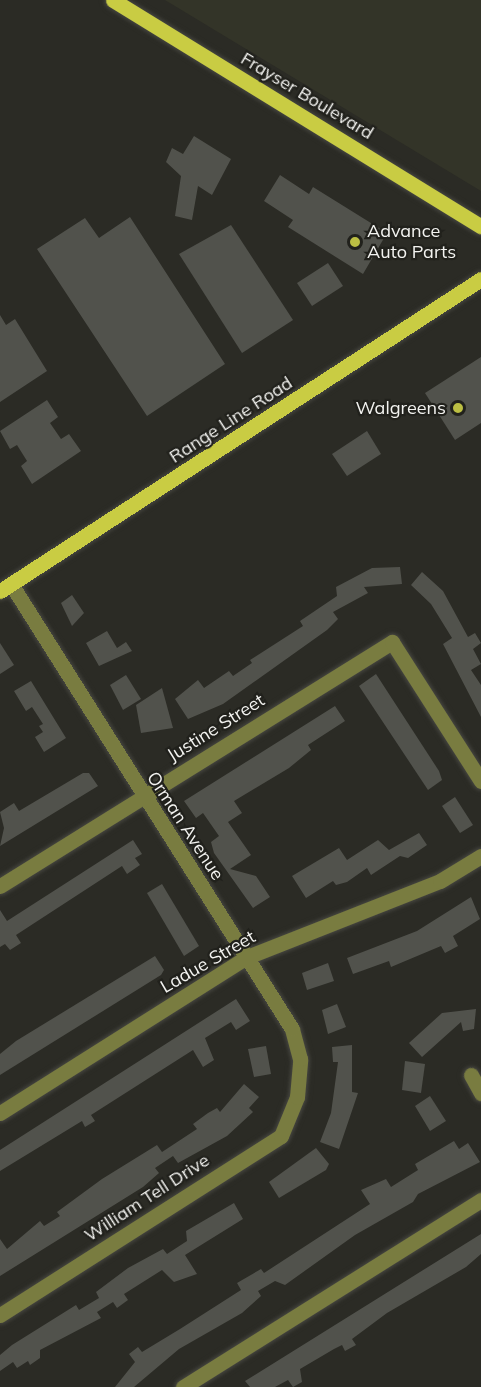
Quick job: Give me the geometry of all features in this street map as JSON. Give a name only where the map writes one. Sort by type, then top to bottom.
[{"type":"main road","name":"Frayser Boulevard","points":[[112,0],[481,226]]},
{"type":"main road","name":"Range Line Road","points":[[5,588],[481,279]]},
{"type":"street","name":"Orman Avenue","points":[[5,588],[292,1029],[300,1059],[297,1097]]},
{"type":"street","name":"Justine Street","points":[[0,886],[392,642],[481,781]]},
{"type":"street","name":"Ladue Street","points":[[0,1113],[246,957],[440,881],[481,856]]},
{"type":"street","points":[[471,1075],[481,1093]]},
{"type":"street","name":"William Tell Drive","points":[[0,1315],[281,1136],[297,1097]]},
{"type":"street","points":[[183,1387],[481,1200]]},
{"type":"shaded area","points":[[165,0],[481,0],[481,191]]},
{"type":"building","points":[[194,136],[231,159],[212,195],[198,186],[192,220],[175,216],[181,176],[166,162],[172,148],[183,154]]},
{"type":"building","points":[[280,175],[309,194],[313,187],[387,233],[363,274],[288,227],[293,220],[264,201]]},
{"type":"building","points":[[130,217],[225,364],[147,416],[37,249],[85,218],[99,238]]},
{"type":"building","points":[[231,225],[293,320],[242,353],[179,254]]},
{"type":"building","points":[[328,263],[343,286],[312,306],[297,283]]},
{"type":"building","points":[[0,315],[6,325],[15,319],[47,371],[0,402]]},
{"type":"building","name":"Walgreens","points":[[481,357],[481,423],[455,440],[425,393]]},
{"type":"building","points":[[47,400],[58,417],[50,423],[61,439],[69,434],[81,451],[32,484],[21,466],[27,461],[17,445],[10,449],[0,431]]},
{"type":"building","points":[[367,431],[381,454],[347,476],[332,454]]},
{"type":"building","points":[[400,567],[402,584],[364,587],[368,593],[333,612],[338,619],[327,630],[223,704],[188,719],[175,699],[198,680],[204,688],[229,671],[233,676],[252,663],[250,660],[303,626],[300,621],[337,596],[336,587],[372,568]]},
{"type":"building","points":[[422,572],[443,591],[468,637],[475,633],[481,643],[473,649],[481,664],[471,670],[481,685],[481,717],[443,644],[452,638],[431,604],[411,585]]},
{"type":"building","points":[[72,595],[84,613],[72,626],[61,603]]},
{"type":"building","points":[[107,631],[117,648],[126,642],[132,651],[99,666],[86,643]]},
{"type":"building","points":[[0,643],[14,665],[0,674]]},
{"type":"building","points":[[376,674],[439,771],[442,780],[428,790],[359,686]]},
{"type":"building","points":[[126,675],[141,699],[123,710],[110,685]]},
{"type":"building","points":[[31,681],[66,738],[44,752],[35,737],[43,732],[39,726],[43,724],[32,707],[26,711],[14,691]]},
{"type":"building","points":[[162,688],[173,728],[141,733],[136,705]]},
{"type":"building","points":[[335,706],[345,721],[308,745],[311,750],[289,768],[234,801],[242,813],[228,822],[251,855],[230,869],[256,876],[270,897],[253,908],[214,853],[211,842],[219,836],[203,813],[196,818],[184,801]]},
{"type":"building","points":[[83,773],[89,773],[98,786],[0,846],[4,828],[0,812],[14,803],[19,811]]},
{"type":"building","points":[[455,797],[473,825],[460,833],[442,806]]},
{"type":"building","points":[[419,833],[427,845],[408,858],[400,856],[371,875],[367,868],[347,882],[336,885],[333,881],[306,898],[292,876],[339,848],[347,860],[378,840],[389,850]]},
{"type":"building","points":[[133,840],[142,854],[135,858],[140,865],[127,874],[122,866],[16,935],[21,943],[10,950],[5,944],[0,947],[0,910],[7,921]]},
{"type":"building","points":[[162,884],[199,946],[184,956],[147,893]]},
{"type":"building","points":[[471,897],[480,919],[453,936],[458,946],[445,953],[441,946],[391,967],[389,961],[353,974],[347,958],[417,931]]},
{"type":"building","points":[[155,956],[164,970],[161,975],[0,1075],[0,1054],[16,1041]]},
{"type":"building","points":[[328,963],[334,981],[307,990],[302,973]]},
{"type":"building","points":[[236,999],[250,1021],[236,1030],[231,1022],[205,1038],[214,1060],[203,1067],[193,1050],[91,1115],[95,1121],[85,1127],[82,1121],[0,1171],[0,1150]]},
{"type":"building","points":[[337,1004],[346,1027],[328,1034],[322,1010]]},
{"type":"building","points":[[476,1009],[474,1029],[463,1031],[461,1022],[422,1057],[409,1043],[442,1013]]},
{"type":"building","points":[[352,1045],[352,1092],[358,1093],[339,1149],[320,1142],[331,1113],[338,1062],[333,1062],[332,1047]]},
{"type":"building","points":[[266,1046],[271,1074],[254,1077],[248,1049]]},
{"type":"building","points":[[405,1061],[425,1064],[421,1093],[402,1090]]},
{"type":"building","points":[[244,1084],[259,1097],[249,1108],[253,1112],[227,1136],[178,1163],[173,1156],[155,1168],[159,1173],[143,1187],[0,1276],[0,1239],[7,1249],[40,1221],[44,1226],[60,1216],[57,1212],[102,1179],[157,1145],[162,1152],[197,1129],[193,1124],[208,1113],[217,1108],[220,1112]]},
{"type":"building","points":[[430,1096],[446,1121],[430,1131],[415,1106]]},
{"type":"building","points":[[454,1141],[459,1149],[468,1143],[480,1162],[418,1194],[413,1202],[355,1235],[285,1285],[275,1281],[258,1291],[261,1296],[242,1313],[179,1349],[134,1387],[115,1387],[135,1362],[129,1354],[138,1347],[142,1352],[180,1329],[241,1290],[237,1283],[261,1269],[264,1273],[370,1204],[361,1190],[386,1179],[391,1187],[418,1170],[415,1164]]},
{"type":"building","points":[[316,1148],[329,1164],[326,1170],[279,1198],[269,1182]]},
{"type":"building","points":[[234,1203],[243,1219],[185,1255],[197,1274],[174,1282],[162,1270],[124,1294],[128,1300],[117,1308],[113,1302],[97,1312],[101,1318],[40,1350],[40,1358],[30,1365],[28,1361],[17,1368],[13,1362],[0,1371],[0,1355],[12,1345],[76,1305],[79,1310],[99,1298],[96,1292],[128,1268],[163,1249],[167,1254],[187,1241],[186,1231]]},
{"type":"building","points":[[481,1234],[481,1254],[466,1267],[387,1313],[352,1339],[356,1345],[345,1351],[342,1345],[300,1369],[302,1382],[293,1387],[288,1380],[275,1387],[250,1387],[245,1381]]},
{"type":"place","name":"Advance Auto Parts","points":[[355,242]]},
{"type":"place","name":"Walgreens","points":[[458,408]]}]
